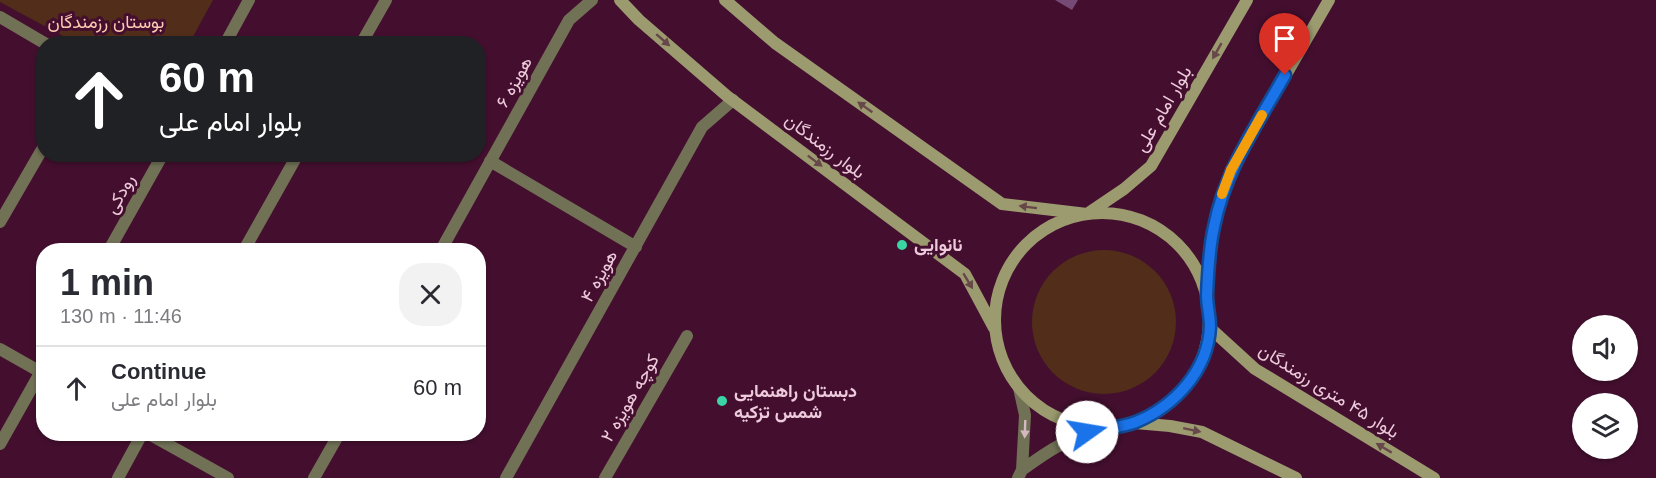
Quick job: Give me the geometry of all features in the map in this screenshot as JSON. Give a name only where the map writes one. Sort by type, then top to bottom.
[{"type":"main road","name":"بلوار رزمندگان","points":[[620,0],[639,20],[733,100],[964,274],[995,330]]},
{"type":"main road","points":[[725,0],[738,5],[775,44],[1002,204],[1087,214],[1119,214],[1149,224],[1175,241],[1196,266],[1207,296]]},
{"type":"main road","name":"بلوار امام على","points":[[1087,214],[1124,189],[1151,166],[1247,0]]},
{"type":"main road","points":[[1134,423],[1163,409],[1186,387],[1202,359],[1210,328],[1207,296],[1213,229],[1231,170],[1329,0]]},
{"type":"main road","points":[[1087,214],[1056,224],[1029,242],[1009,268],[997,298],[995,330],[1003,361],[1019,388],[1042,410],[1071,423],[1102,428],[1134,423],[1202,432],[1296,478]]},
{"type":"main road","name":"بلوار ۴۵ متری رزمندگان","points":[[1210,328],[1256,369],[1434,478]]},
{"type":"street","points":[[229,36],[249,0]]},
{"type":"street","points":[[366,36],[386,0]]},
{"type":"street","name":"هویزه ۶","points":[[445,243],[569,20],[592,0]]},
{"type":"street","points":[[0,17],[36,38]]},
{"type":"street","name":"هویزه ۴","points":[[506,478],[702,127],[733,100]]},
{"type":"street","points":[[0,222],[36,160]]},
{"type":"street","points":[[490,161],[636,247]]},
{"type":"street","name":"رودکی","points":[[113,243],[158,162]]},
{"type":"street","points":[[248,243],[294,162]]},
{"type":"street","name":"کوچه هویزه ۲","points":[[604,478],[687,336]]},
{"type":"street","points":[[0,349],[36,368]]},
{"type":"street","points":[[0,444],[36,381]]},
{"type":"street","points":[[1019,388],[1025,415],[1020,474]]},
{"type":"street","points":[[1020,474],[1050,449],[1072,437],[1102,428]]},
{"type":"street","points":[[118,478],[137,441]]},
{"type":"street","points":[[162,441],[228,478]]},
{"type":"street","points":[[314,478],[335,441]]},
{"type":"green space","name":"بوستان رزمندگان","points":[[0,0],[213,0],[193,36],[63,36]]},
{"type":"green space","points":[[1104,250],[1132,256],[1155,271],[1170,294],[1176,322],[1170,350],[1155,373],[1132,388],[1104,394],[1076,388],[1053,373],[1038,350],[1032,322],[1038,294],[1053,271],[1076,256]]},
{"type":"building","points":[[1055,0],[1078,0],[1072,10]]},
{"type":"slow traffic","points":[[1222,194],[1231,170],[1262,115]]},
{"type":"place","name":"نانوایی","points":[[902,245]]},
{"type":"place","name":"دبستان راهنمایی شمس تزکیه","points":[[722,401]]},
{"type":"route","points":[[1087,432],[1134,423],[1163,409],[1186,387],[1202,359],[1210,328],[1207,296],[1213,229],[1220,202],[1231,170],[1285,75]]}]
